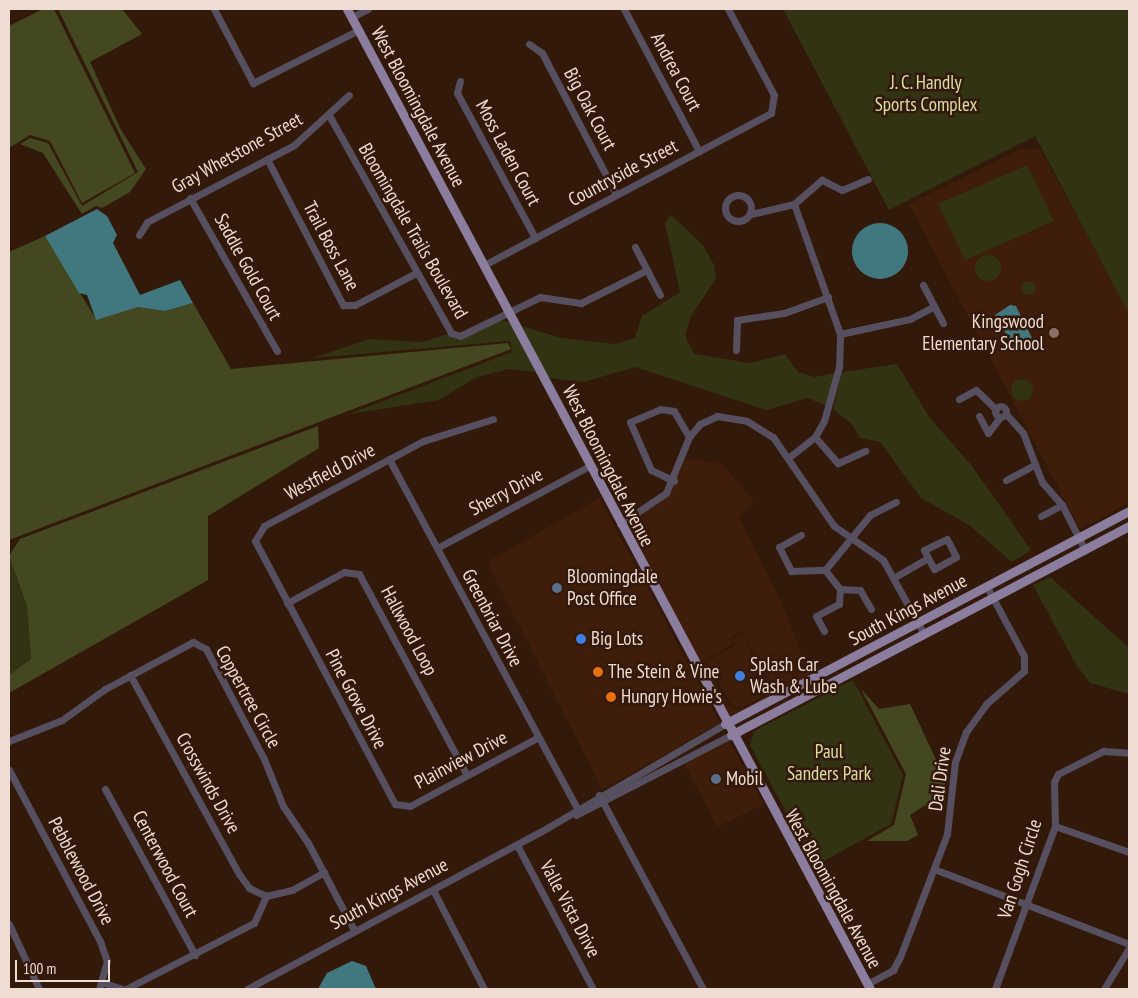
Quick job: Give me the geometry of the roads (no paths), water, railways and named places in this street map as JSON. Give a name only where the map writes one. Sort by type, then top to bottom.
[{"type":"main road","name":"West Bloomingdale Avenue","points":[[348,9],[510,312],[725,724],[868,987]]},
{"type":"main road","name":"South Kings Avenue","points":[[725,724],[1129,511]]},
{"type":"main road","name":"South Kings Avenue","points":[[731,735],[1129,526]]},
{"type":"street","points":[[214,9],[253,83],[359,30]]},
{"type":"street","points":[[352,17],[368,9]]},
{"type":"street","name":"Andrea Court","points":[[624,9],[699,151]]},
{"type":"street","name":"Countryside Street","points":[[484,266],[699,151],[775,106],[774,95],[728,9]]},
{"type":"street","name":"Big Oak Court","points":[[529,44],[542,53],[616,194]]},
{"type":"street","name":"Moss Laden Court","points":[[460,81],[457,93],[535,238]]},
{"type":"street","name":"Gray Whetstone Street","points":[[139,236],[146,222],[267,159],[330,116],[349,95]]},
{"type":"street","name":"Bloomingdale Trails Boulevard","points":[[330,116],[414,274],[451,333],[460,336],[540,297],[581,303],[647,270]]},
{"type":"street","name":"Trail Boss Lane","points":[[267,159],[343,305],[354,305],[414,274]]},
{"type":"street","points":[[750,214],[794,204],[822,180],[842,190],[868,179]]},
{"type":"street","name":"Saddle Gold Court","points":[[190,198],[276,351]]},
{"type":"street","points":[[788,458],[815,437],[832,399],[840,334],[794,204]]},
{"type":"street","points":[[635,247],[660,295]]},
{"type":"street","points":[[923,285],[943,323]]},
{"type":"street","points":[[736,350],[737,320],[784,313],[828,297]]},
{"type":"street","points":[[840,334],[910,319],[934,306]]},
{"type":"street","points":[[959,399],[976,390],[1023,433],[1034,465],[1062,505],[1085,550]]},
{"type":"street","points":[[674,481],[651,470],[630,422],[660,409],[674,411],[689,437]]},
{"type":"street","points":[[620,524],[658,501],[674,481],[689,437],[700,424],[717,416],[747,421],[773,437],[814,502],[850,538],[883,560],[895,577],[924,634]]},
{"type":"street","points":[[979,416],[988,433],[1003,416]]},
{"type":"street","name":"Westfield Drive","points":[[287,603],[256,545],[258,531],[423,441],[494,419]]},
{"type":"street","points":[[815,437],[838,463],[865,451]]},
{"type":"street","name":"Greenbriar Drive","points":[[389,459],[577,812]]},
{"type":"street","points":[[1006,480],[1034,465]]},
{"type":"street","name":"Sherry Drive","points":[[437,548],[591,466]]},
{"type":"street","points":[[825,570],[870,515],[896,502]]},
{"type":"street","points":[[1041,516],[1062,505]]},
{"type":"street","points":[[801,535],[780,547],[791,571],[825,570]]},
{"type":"street","points":[[947,539],[956,557],[934,569],[928,558],[924,550],[947,539]]},
{"type":"street","points":[[895,577],[928,558]]},
{"type":"street","points":[[824,631],[816,616],[839,604],[840,589],[825,570]]},
{"type":"street","name":"Hallwood Loop","points":[[287,603],[344,572],[359,574],[467,775]]},
{"type":"street","name":"Dali Drive","points":[[868,987],[897,965],[934,869],[949,829],[955,762],[966,732],[986,704],[1017,682],[1025,669],[1024,656],[987,587]]},
{"type":"street","points":[[840,589],[860,590],[871,609]]},
{"type":"street","name":"Pine Grove Drive","points":[[287,603],[392,801],[400,807]]},
{"type":"street","name":"Coppertree Circle","points":[[9,741],[62,720],[130,675],[193,642],[206,649],[264,758],[283,806],[324,872],[354,930]]},
{"type":"street","name":"Crosswinds Drive","points":[[130,675],[239,874],[249,888],[266,896]]},
{"type":"street","name":"South Kings Avenue","points":[[247,989],[577,812],[725,724]]},
{"type":"street","name":"South Kings Avenue","points":[[601,798],[731,735]]},
{"type":"street","name":"Plainview Drive","points":[[400,807],[467,775],[536,738]]},
{"type":"street","name":"Van Gogh Circle","points":[[995,989],[1055,826],[1054,782],[1058,774],[1103,751],[1129,753]]},
{"type":"street","name":"Pebblewood Drive","points":[[9,770],[100,941],[107,961],[104,983]]},
{"type":"street","name":"Centerwood Court","points":[[105,788],[196,955]]},
{"type":"street","points":[[601,798],[703,989]]},
{"type":"street","points":[[1055,826],[1129,852]]},
{"type":"street","name":"Valle Vista Drive","points":[[517,845],[593,989]]},
{"type":"street","points":[[934,869],[1027,903],[1129,944]]},
{"type":"street","points":[[126,989],[196,955],[254,923],[266,896],[292,890],[324,872]]},
{"type":"street","points":[[433,890],[484,989]]},
{"type":"street","points":[[9,924],[39,989]]},
{"type":"street","points":[[1104,989],[1129,948]]},
{"type":"street","points":[[99,989],[104,983],[122,989]]},
{"type":"water","points":[[97,209],[107,216],[117,235],[113,243],[140,295],[180,280],[193,303],[165,311],[138,307],[96,320],[87,295],[79,293],[45,236]]},
{"type":"water","points":[[880,223],[891,225],[900,231],[906,240],[908,251],[906,262],[900,271],[891,277],[880,279],[869,277],[860,271],[854,262],[852,251],[854,240],[860,231],[869,225]]},
{"type":"water","points":[[1010,305],[1016,306],[1032,338],[1015,349],[995,315]]},
{"type":"water","points":[[352,961],[366,966],[376,989],[318,989],[327,973]]},
{"type":"place","name":"Kingswood Elementary School","points":[[1054,333]]},
{"type":"place","name":"Bloomingdale Post Office","points":[[557,588]]},
{"type":"place","name":"Big Lots","points":[[581,639]]},
{"type":"place","name":"The Stein & Vine","points":[[598,672]]},
{"type":"place","name":"Splash Car Wash & Lube","points":[[740,676]]},
{"type":"place","name":"Hungry Howie's","points":[[611,697]]},
{"type":"place","name":"Mobil","points":[[716,779]]},
{"type":"park label","name":"J. C. Handly Sports Complex","points":[[926,94]]},
{"type":"park label","name":"Paul Sanders Park","points":[[829,763]]}]
